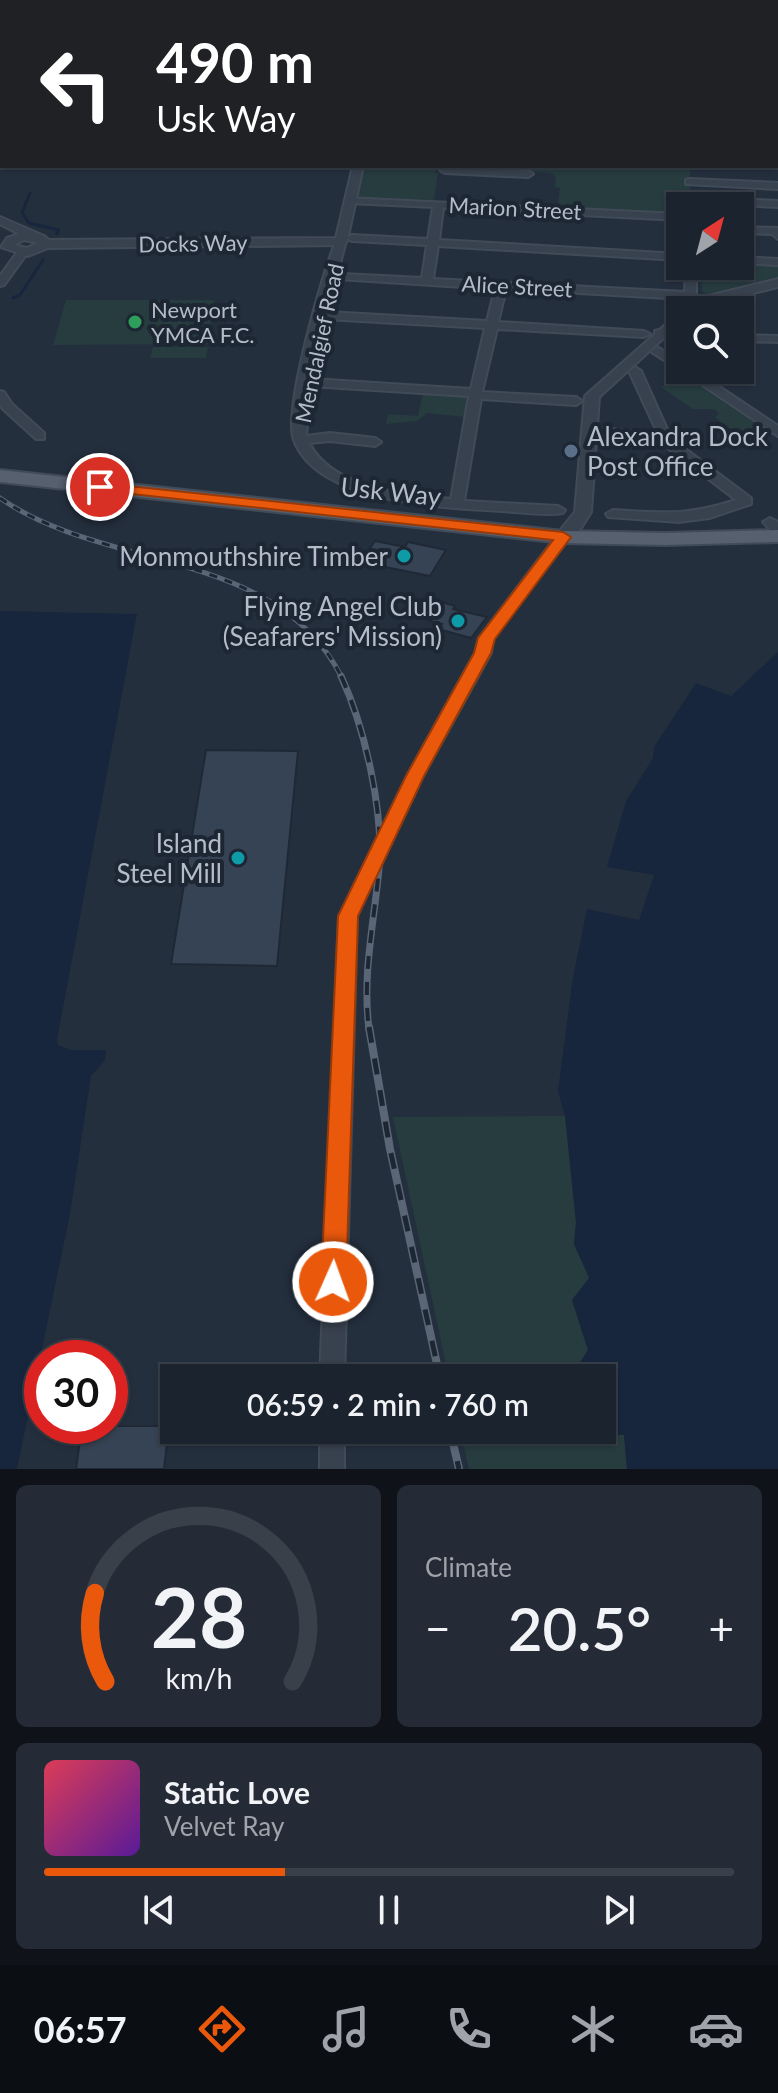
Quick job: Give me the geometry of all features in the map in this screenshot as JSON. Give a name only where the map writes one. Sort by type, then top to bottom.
[{"type":"main road","name":"Usk Way","points":[[5,474],[665,539],[776,527]]},
{"type":"street","points":[[211,0],[221,0]]},
{"type":"street","name":"Mendalgief Road","points":[[358,168],[346,239],[322,315],[306,382],[299,425],[300,440],[322,467],[347,484],[363,489],[457,503],[558,510]]},
{"type":"street","points":[[445,168],[528,174]]},
{"type":"street","points":[[689,168],[689,192]]},
{"type":"street","points":[[689,182],[778,186]]},
{"type":"street","name":"Marion Street","points":[[350,200],[666,216]]},
{"type":"street","points":[[427,281],[439,204]]},
{"type":"street","points":[[754,204],[778,204]]},
{"type":"street","points":[[0,220],[9,238],[9,250],[23,252],[0,283]]},
{"type":"street","points":[[754,230],[776,231],[778,236]]},
{"type":"street","name":"Docks Way","points":[[9,238],[346,239]]},
{"type":"street","points":[[346,239],[432,241],[666,256]]},
{"type":"street","name":"Docks Way","points":[[23,252],[37,250],[40,240]]},
{"type":"street","points":[[754,261],[778,262]]},
{"type":"street","name":"Alice Street","points":[[342,277],[501,286],[666,303]]},
{"type":"street","points":[[457,503],[476,394],[501,286]]},
{"type":"street","points":[[729,296],[775,287]]},
{"type":"street","points":[[322,315],[666,334]]},
{"type":"street","points":[[332,1364],[343,978],[348,916],[415,776],[483,653],[502,634],[509,612],[583,512],[592,396],[651,334],[666,325]]},
{"type":"street","points":[[754,338],[778,339]]},
{"type":"street","points":[[657,351],[666,357]]},
{"type":"street","points":[[635,371],[665,440]]},
{"type":"street","points":[[306,382],[576,401]]},
{"type":"street","points":[[707,384],[778,432]]},
{"type":"street","points":[[0,395],[7,406],[40,436]]},
{"type":"street","points":[[590,431],[644,435],[665,440],[746,501],[704,515],[679,518],[613,514]]},
{"type":"street","points":[[300,440],[330,437],[375,442]]},
{"type":"street","points":[[332,1444],[332,1469]]},
{"type":"green space","points":[[363,168],[436,168],[435,173],[438,173],[434,200],[360,198],[356,195]]},
{"type":"green space","points":[[530,168],[690,168],[690,192],[666,192],[666,216],[557,210],[560,188],[555,187],[556,177],[550,173],[529,172]]},
{"type":"green space","points":[[754,263],[778,265],[778,277],[706,294],[702,291],[701,280],[754,280]]},
{"type":"green space","name":"Newport YMCA F.C.","points":[[66,300],[214,300],[208,344],[53,345]]},
{"type":"green space","points":[[153,347],[208,347],[206,358],[150,358]]},
{"type":"green space","points":[[696,384],[767,431],[745,439],[715,418],[719,413],[714,409],[693,409],[661,387]]},
{"type":"green space","points":[[423,393],[465,397],[470,402],[465,417],[427,413],[417,421],[386,424],[388,414],[418,416]]},
{"type":"green space","points":[[565,1116],[576,1222],[574,1244],[590,1278],[572,1300],[588,1350],[580,1364],[446,1364],[393,1117]]},
{"type":"green space","points":[[616,1434],[624,1434],[627,1469],[469,1469],[463,1444],[616,1444]]},
{"type":"water","points":[[0,611],[137,614],[57,1040],[58,1045],[71,1050],[106,1050],[105,1060],[91,1076],[70,1214],[44,1340],[24,1340],[24,1435],[17,1469],[0,1469]]},
{"type":"water","points":[[778,652],[778,1469],[627,1469],[624,1435],[616,1435],[616,1364],[579,1364],[588,1350],[572,1300],[589,1278],[574,1244],[576,1222],[565,1116],[558,1091],[573,977],[587,909],[639,920],[654,875],[607,867],[626,801],[653,758],[654,747],[696,683],[731,696]]},
{"type":"building","name":"Monmouthshire Timber","points":[[375,541],[405,547],[408,542],[446,550],[430,576],[360,562]]},
{"type":"building","name":"Flying Angel Club (Seafarers' Mission)","points":[[438,601],[455,606],[453,609],[487,617],[471,638],[438,629],[442,624],[421,618]]},
{"type":"building","name":"Island Steel Mill","points":[[206,750],[298,751],[277,966],[171,964]]},
{"type":"building","points":[[128,1426],[160,1426],[160,1444],[167,1444],[164,1469],[76,1469],[79,1444],[128,1444]]},
{"type":"waterway","points":[[30,193],[22,213],[29,223],[59,230],[57,234]]},
{"type":"waterway","points":[[13,298],[20,295],[43,260]]},
{"type":"railway","points":[[0,498],[42,522],[233,583],[276,605],[313,636],[342,677]]},
{"type":"railway","points":[[342,677],[365,745],[379,822],[379,869],[368,968],[369,1029]]},
{"type":"railway","points":[[369,1027],[390,1149],[437,1364]]},
{"type":"railway","points":[[453,1444],[459,1469]]},
{"type":"place","name":"Newport YMCA F.C.","points":[[135,322]]},
{"type":"place","name":"Alexandra Dock Post Office","points":[[571,451]]},
{"type":"place","name":"Monmouthshire Timber","points":[[404,556]]},
{"type":"place","name":"Flying Angel Club (Seafarers' Mission)","points":[[458,621]]},
{"type":"place","name":"Island Steel Mill","points":[[238,858]]},
{"type":"route","points":[[100,487],[563,537],[509,612],[486,638],[483,653],[415,776],[357,891],[348,916],[333,1282]]}]
